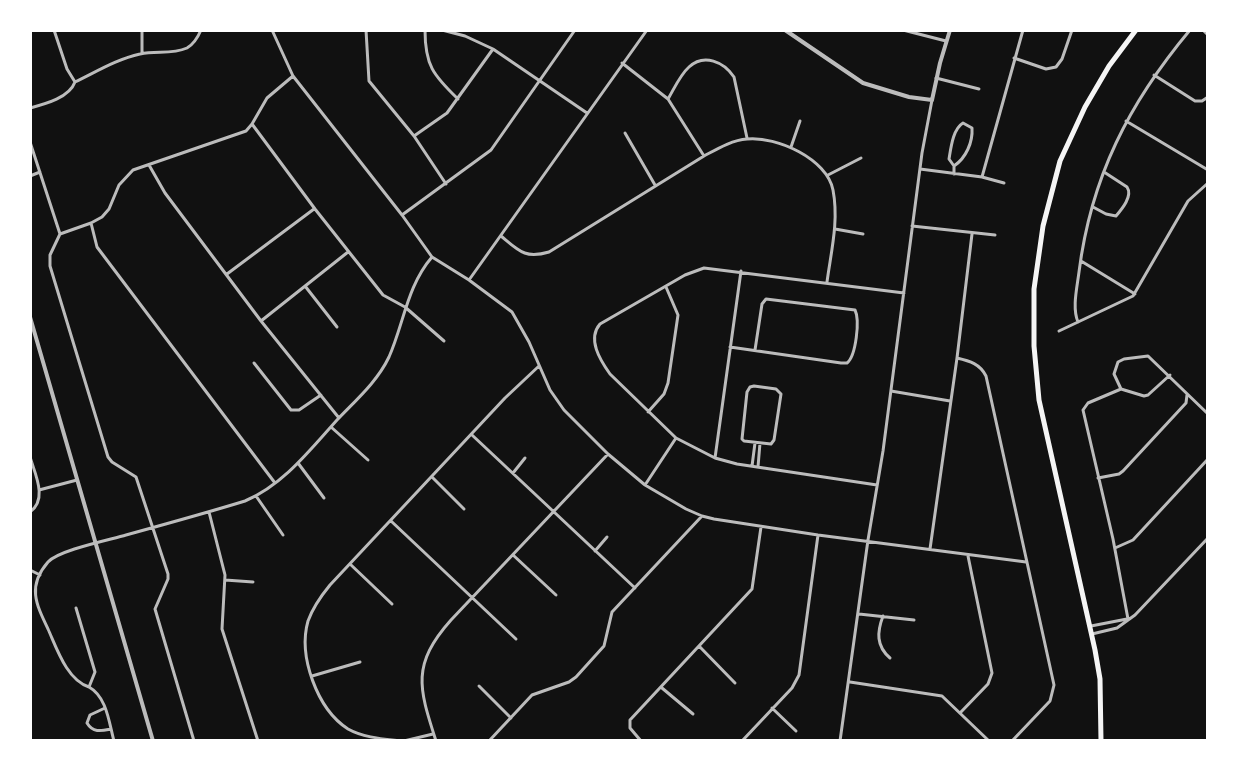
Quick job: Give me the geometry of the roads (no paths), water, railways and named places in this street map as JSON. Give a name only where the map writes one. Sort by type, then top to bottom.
[{"type":"main road","points":[[1101,741],[1100,680],[1092,634],[1039,400],[1034,346],[1034,289],[1043,226],[1060,161],[1085,107],[1109,66],[1136,30]]},
{"type":"street","points":[[54,30],[67,69],[75,82]]},
{"type":"street","points":[[142,30],[142,53]]},
{"type":"street","points":[[30,108],[58,99],[72,88],[75,82],[142,53],[177,51],[189,47],[201,30]]},
{"type":"street","points":[[272,30],[293,76],[432,257],[469,280],[512,312],[550,390],[564,410],[608,454],[645,485],[702,516],[761,527],[1026,562]]},
{"type":"street","points":[[379,30],[366,30],[369,81],[414,136],[446,184]]},
{"type":"street","points":[[425,30],[425,52],[428,62],[445,87],[458,99]]},
{"type":"street","points":[[442,30],[465,36],[493,49],[587,113]]},
{"type":"street","points":[[402,215],[490,150],[575,30]]},
{"type":"street","points":[[469,280],[646,30]]},
{"type":"street","points":[[785,30],[863,82],[909,97],[932,100]]},
{"type":"street","points":[[903,30],[946,41]]},
{"type":"street","points":[[840,741],[891,391],[919,170],[936,78],[950,30]]},
{"type":"street","points":[[982,177],[1023,30]]},
{"type":"street","points":[[1014,58],[1046,69],[1056,67],[1062,59],[1072,30]]},
{"type":"street","points":[[1078,322],[1076,312],[1081,261],[1096,190],[1126,121],[1154,75],[1190,30]]},
{"type":"street","points":[[1203,30],[1208,35]]},
{"type":"street","points":[[414,136],[447,113],[493,49]]},
{"type":"street","points":[[668,99],[691,65],[707,60],[716,61],[728,69],[734,77],[748,139]]},
{"type":"street","points":[[622,63],[668,99],[704,156]]},
{"type":"street","points":[[1154,75],[1195,101],[1208,98]]},
{"type":"street","points":[[60,234],[91,223],[102,216],[109,209],[119,185],[126,176],[140,167],[246,131],[267,98],[293,76]]},
{"type":"street","points":[[936,78],[979,89]]},
{"type":"street","points":[[791,147],[800,121]]},
{"type":"street","points":[[1126,121],[1208,170]]},
{"type":"street","points":[[252,124],[383,295],[405,307],[444,341]]},
{"type":"street","points":[[954,166],[964,158],[972,135],[972,128],[966,124],[960,124],[956,129],[949,159],[954,166],[954,174]]},
{"type":"street","points":[[625,133],[655,186]]},
{"type":"street","points":[[501,236],[522,253],[538,255],[549,252],[704,156],[723,146],[748,139],[791,147],[828,175],[833,189],[835,229],[827,282]]},
{"type":"street","points":[[30,142],[60,234],[50,255],[50,266],[108,457],[136,477],[168,577],[155,609],[194,741]]},
{"type":"street","points":[[828,175],[861,158]]},
{"type":"street","points":[[149,165],[165,194],[261,321],[339,418]]},
{"type":"street","points":[[919,170],[982,177],[1004,183]]},
{"type":"street","points":[[30,176],[40,172]]},
{"type":"street","points":[[1093,207],[1116,216],[1129,195],[1127,187],[1104,172]]},
{"type":"street","points":[[1059,331],[1129,299],[1135,294],[1188,201],[1208,183]]},
{"type":"street","points":[[227,274],[315,209]]},
{"type":"street","points":[[91,223],[97,247],[275,483]]},
{"type":"street","points":[[912,226],[995,236]]},
{"type":"street","points":[[835,229],[863,234]]},
{"type":"street","points":[[930,549],[972,234]]},
{"type":"street","points":[[261,321],[348,252]]},
{"type":"street","points":[[114,741],[99,694],[73,678],[40,615],[34,592],[48,562],[53,558],[95,543],[209,512],[256,496],[275,483],[298,463],[358,400],[382,369],[421,270],[432,257]]},
{"type":"street","points":[[1081,261],[1135,294]]},
{"type":"street","points":[[877,485],[752,466],[715,458],[676,438],[605,368],[595,345],[594,336],[600,324],[700,268],[710,267],[904,293]]},
{"type":"street","points":[[715,458],[741,271]]},
{"type":"street","points":[[305,286],[337,327]]},
{"type":"street","points":[[648,412],[666,391],[678,318],[666,286]]},
{"type":"street","points":[[730,347],[847,363],[852,358],[858,322],[855,310],[766,299],[762,304],[754,350]]},
{"type":"street","points":[[30,317],[153,741]]},
{"type":"street","points":[[1121,389],[1114,372],[1118,362],[1148,356],[1208,414]]},
{"type":"street","points":[[957,358],[974,363],[982,369],[986,376],[1054,688],[1050,701],[1012,741]]},
{"type":"street","points":[[254,363],[291,410],[299,410],[321,394]]},
{"type":"street","points":[[433,734],[403,741],[362,735],[339,722],[323,703],[312,676],[306,652],[308,621],[323,593],[505,398],[539,366]]},
{"type":"street","points":[[1128,619],[1115,548],[1083,410],[1088,403],[1121,389],[1146,396],[1170,375]]},
{"type":"street","points":[[754,386],[776,389],[781,394],[774,442],[760,443],[744,441],[742,437],[747,392],[750,387],[754,386]]},
{"type":"street","points":[[891,391],[950,400]]},
{"type":"street","points":[[1098,478],[1119,474],[1123,471],[1186,403],[1187,395]]},
{"type":"street","points":[[331,427],[368,460]]},
{"type":"street","points":[[472,435],[635,588]]},
{"type":"street","points":[[645,485],[676,438]]},
{"type":"street","points":[[752,466],[755,443]]},
{"type":"street","points":[[758,467],[760,443]]},
{"type":"street","points":[[436,741],[423,700],[424,663],[430,646],[440,632],[608,454]]},
{"type":"street","points":[[30,456],[39,490],[38,505],[30,512]]},
{"type":"street","points":[[513,473],[525,458]]},
{"type":"street","points":[[1115,548],[1133,540],[1208,459]]},
{"type":"street","points":[[298,463],[324,498]]},
{"type":"street","points":[[432,477],[464,509]]},
{"type":"street","points":[[39,490],[77,480]]},
{"type":"street","points":[[256,496],[283,535]]},
{"type":"street","points":[[209,512],[224,564],[222,629],[258,741]]},
{"type":"street","points":[[489,741],[536,692],[558,687],[576,677],[604,646],[612,612],[702,516]]},
{"type":"street","points":[[391,520],[516,639]]},
{"type":"street","points":[[640,741],[630,729],[630,720],[752,589],[761,527]]},
{"type":"street","points":[[742,741],[792,688],[799,675],[818,535]]},
{"type":"street","points":[[595,551],[607,537]]},
{"type":"street","points":[[1092,634],[1116,628],[1140,611],[1208,538]]},
{"type":"street","points":[[513,555],[556,595]]},
{"type":"street","points":[[960,713],[988,684],[992,673],[968,556]]},
{"type":"street","points":[[350,564],[392,604]]},
{"type":"street","points":[[30,570],[40,575]]},
{"type":"street","points":[[225,580],[253,582]]},
{"type":"street","points":[[76,608],[95,672],[89,687]]},
{"type":"street","points":[[859,614],[914,620]]},
{"type":"street","points":[[883,616],[877,633],[885,654],[890,658]]},
{"type":"street","points":[[1090,626],[1128,619]]},
{"type":"street","points":[[699,646],[735,683]]},
{"type":"street","points":[[881,658],[885,654]]},
{"type":"street","points":[[312,676],[360,662]]},
{"type":"street","points":[[850,682],[938,695],[989,741]]},
{"type":"street","points":[[479,686],[511,718]]},
{"type":"street","points":[[662,688],[693,714]]},
{"type":"street","points":[[105,708],[90,715],[87,723],[90,729],[96,731],[111,729]]},
{"type":"street","points":[[772,708],[796,731]]}]
